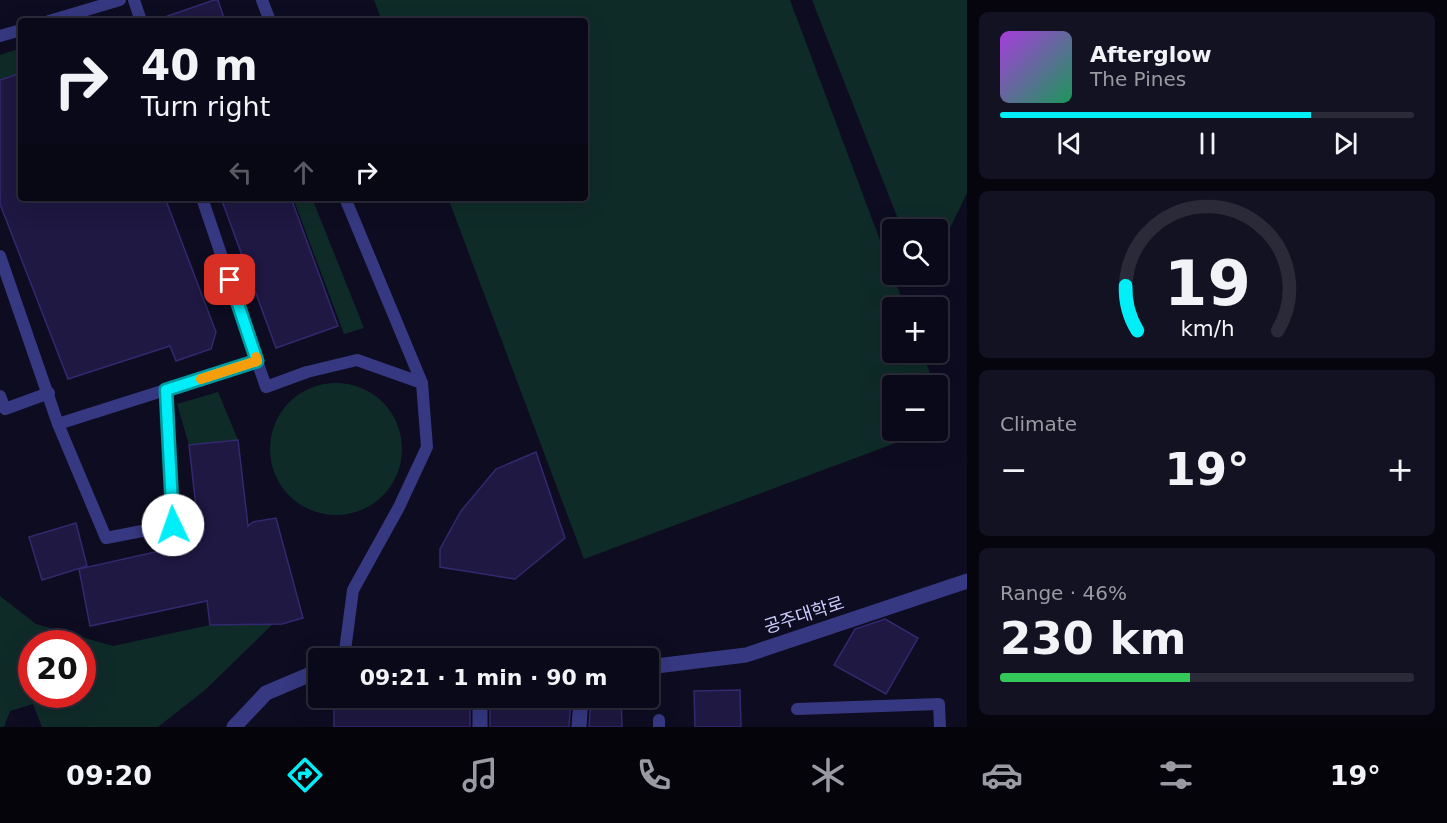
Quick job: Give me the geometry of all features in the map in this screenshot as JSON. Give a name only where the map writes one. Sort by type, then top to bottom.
[{"type":"street","name":"공주대학로","points":[[659,666],[746,655],[967,581]]},
{"type":"street","points":[[234,727],[266,693],[308,675]]},
{"type":"street","points":[[480,708],[480,727]]},
{"type":"street","points":[[579,727],[580,708]]},
{"type":"lane","points":[[59,18],[120,0]]},
{"type":"lane","points":[[134,0],[140,18]]},
{"type":"lane","points":[[262,0],[269,18]]},
{"type":"lane","points":[[0,36],[18,31]]},
{"type":"lane","points":[[203,201],[266,387],[307,372],[357,360],[422,383]]},
{"type":"lane","points":[[345,648],[354,590],[399,507],[427,447],[422,383],[346,201]]},
{"type":"lane","points":[[0,256],[58,424],[106,538],[173,525],[166,390]]},
{"type":"lane","points":[[58,424],[257,361]]},
{"type":"lane","points":[[0,396],[5,409],[49,393]]},
{"type":"lane","points":[[797,709],[939,704],[940,727]]},
{"type":"green space","points":[[374,0],[790,0],[882,246],[882,285],[897,285],[901,297],[882,297],[882,363],[926,363],[931,375],[882,375],[882,441],[901,441],[584,559],[449,201],[588,201],[588,18],[381,18]]},
{"type":"green space","points":[[812,0],[967,0],[967,193],[948,232],[948,219],[898,219]]},
{"type":"green space","points":[[18,49],[18,74],[0,80],[0,55]]},
{"type":"green space","points":[[294,201],[313,201],[364,328],[344,334]]},
{"type":"green space","points":[[336,383],[361,388],[383,402],[397,424],[402,449],[397,474],[383,496],[361,510],[336,515],[311,510],[289,496],[275,474],[270,449],[275,424],[289,402],[311,388]]},
{"type":"green space","points":[[218,392],[238,440],[189,445],[177,404]]},
{"type":"green space","points":[[0,596],[36,624],[57,630],[18,630],[18,708],[20,708],[10,711],[4,727],[0,727]]},
{"type":"green space","points":[[273,624],[205,690],[158,727],[42,727],[35,708],[96,708],[96,641],[113,646],[210,625]]},
{"type":"building","points":[[218,0],[224,18],[162,18]]},
{"type":"building","points":[[18,74],[18,201],[166,201],[216,332],[211,349],[176,361],[170,346],[68,379],[0,204],[0,80]]},
{"type":"building","points":[[222,201],[292,201],[338,326],[276,348]]},
{"type":"building","points":[[238,440],[248,526],[253,522],[276,518],[303,618],[282,624],[210,625],[207,601],[90,626],[79,569],[200,542],[189,445]]},
{"type":"building","points":[[536,452],[565,538],[515,579],[440,567],[440,549],[461,511],[496,469]]},
{"type":"building","points":[[76,523],[87,566],[42,580],[29,537]]},
{"type":"building","points":[[885,619],[918,638],[886,694],[834,665],[855,629]]},
{"type":"building","points":[[740,690],[741,727],[695,727],[694,691]]},
{"type":"building","points":[[334,708],[470,708],[470,727],[334,727]]},
{"type":"building","points":[[490,708],[570,708],[569,727],[490,727]]},
{"type":"building","points":[[590,708],[621,708],[622,727],[589,727]]},
{"type":"slow traffic","points":[[201,379],[257,361],[256,357]]},
{"type":"route","points":[[173,525],[166,390],[257,361],[230,280]]}]
